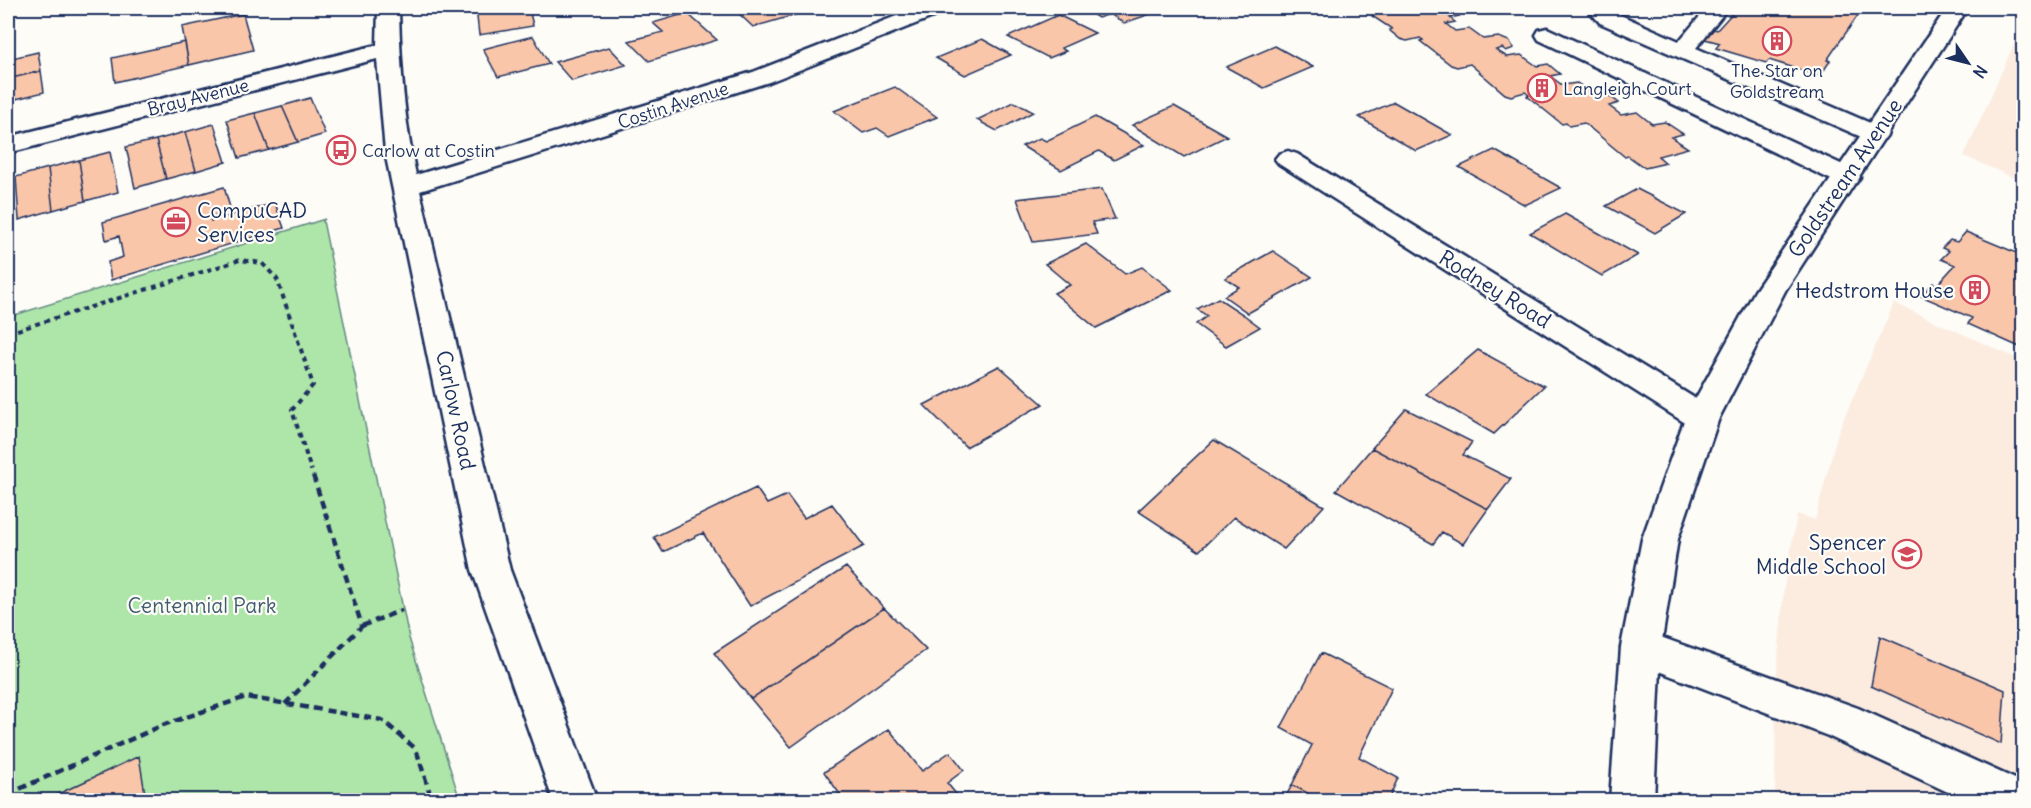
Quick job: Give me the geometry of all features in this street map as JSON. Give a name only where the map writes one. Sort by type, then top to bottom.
[{"type":"street","name":"Carlow Road","points":[[388,8],[388,49],[398,152],[491,570],[574,801]]},
{"type":"street","name":"Costin Avenue","points":[[405,187],[761,77],[935,8]]},
{"type":"street","points":[[1609,8],[1604,10],[1603,14],[1608,18],[1875,134]]},
{"type":"street","points":[[1682,51],[1718,8]]},
{"type":"street","name":"Goldstream Avenue","points":[[1632,801],[1641,647],[1660,539],[1702,418],[1770,291],[1957,8]]},
{"type":"street","points":[[1547,35],[1847,177]]},
{"type":"street","name":"Bray Avenue","points":[[8,145],[388,49]]},
{"type":"street","name":"Rodney Road","points":[[1288,159],[1702,418]]},
{"type":"street","points":[[1641,647],[1843,722],[2011,801]]},
{"type":"path","points":[[8,333],[240,260],[262,263],[277,279],[313,385],[292,411],[362,626]]},
{"type":"path","points":[[285,704],[362,626],[402,610]]},
{"type":"path","points":[[8,794],[163,725],[246,697],[382,720],[416,749],[432,801]]},
{"type":"shaded area","points":[[2023,24],[2023,182],[1964,156]]},
{"type":"shaded area","name":"Spencer Middle School","points":[[1894,303],[2023,361],[2023,800],[1775,800],[1776,681],[1784,587],[1797,514],[1815,520],[1838,432]]},
{"type":"green space","name":"Centennial Park","points":[[325,219],[323,221],[409,638],[460,800],[8,800],[8,317]]},
{"type":"building","points":[[476,8],[529,8],[533,26],[479,35]]},
{"type":"building","points":[[744,8],[815,9],[753,27],[735,10]]},
{"type":"building","points":[[1168,8],[1124,23],[1110,14],[1098,18],[1084,9]]},
{"type":"building","name":"Langleigh Court","points":[[1378,8],[1424,8],[1432,14],[1451,10],[1459,16],[1450,18],[1455,22],[1446,24],[1455,31],[1469,29],[1483,39],[1499,37],[1509,41],[1514,48],[1506,51],[1502,48],[1496,50],[1507,57],[1521,55],[1537,66],[1548,64],[1560,74],[1550,76],[1562,85],[1577,83],[1593,94],[1604,92],[1619,103],[1609,106],[1621,115],[1637,112],[1652,124],[1665,122],[1683,134],[1671,137],[1688,148],[1658,156],[1666,163],[1645,168],[1628,156],[1625,157],[1584,123],[1569,126],[1566,123],[1562,124],[1525,92],[1511,96],[1505,94],[1470,64],[1457,67],[1451,65],[1420,41],[1423,40],[1420,38],[1407,41],[1400,39],[1389,30],[1392,29],[1372,16],[1387,11]]},
{"type":"building","name":"The Star on Goldstream","points":[[1737,8],[1863,8],[1827,60],[1830,61],[1820,76],[1769,60],[1766,63],[1716,48],[1720,43],[1705,39],[1714,29],[1717,30]]},
{"type":"building","points":[[687,13],[717,40],[649,61],[629,41],[663,32],[653,23]]},
{"type":"building","points":[[243,14],[253,50],[189,65],[182,27]]},
{"type":"building","points":[[1058,15],[1095,33],[1061,48],[1066,51],[1049,58],[1008,37]]},
{"type":"building","points":[[533,36],[549,64],[498,77],[483,49]]},
{"type":"building","points":[[982,39],[1011,55],[965,75],[936,58]]},
{"type":"building","points":[[185,42],[189,65],[115,82],[112,58]]},
{"type":"building","points":[[1275,46],[1313,67],[1264,88],[1226,67]]},
{"type":"building","points":[[609,47],[626,65],[572,81],[555,62]]},
{"type":"building","points":[[38,52],[41,71],[8,79],[8,59]]},
{"type":"building","points":[[41,71],[44,92],[8,101],[8,79]]},
{"type":"building","points":[[895,87],[937,117],[889,136],[877,128],[863,133],[834,111]]},
{"type":"building","points":[[310,98],[325,134],[298,142],[282,106]]},
{"type":"building","points":[[1014,102],[1033,112],[997,131],[977,120]]},
{"type":"building","points":[[1394,102],[1452,135],[1416,151],[1359,117]]},
{"type":"building","points":[[282,106],[298,142],[269,150],[255,113]]},
{"type":"building","points":[[1174,106],[1227,136],[1184,157],[1132,125]]},
{"type":"building","points":[[255,113],[269,150],[239,158],[227,120]]},
{"type":"building","points":[[1095,117],[1144,145],[1114,160],[1099,151],[1061,170],[1022,146],[1040,138],[1046,141]]},
{"type":"building","points":[[214,124],[226,162],[196,171],[185,132]]},
{"type":"building","points":[[185,132],[196,171],[166,179],[156,140]]},
{"type":"building","points":[[156,140],[166,179],[135,188],[126,147]]},
{"type":"building","points":[[1494,150],[1561,188],[1525,205],[1459,167]]},
{"type":"building","points":[[110,152],[118,192],[85,201],[79,160]]},
{"type":"building","points":[[79,160],[85,201],[53,210],[48,168]]},
{"type":"building","points":[[48,168],[53,210],[19,220],[16,177]]},
{"type":"building","points":[[224,187],[231,211],[210,217],[211,221],[275,203],[284,228],[111,280],[108,262],[123,257],[119,236],[106,240],[103,222]]},
{"type":"building","points":[[1102,189],[1115,219],[1092,222],[1097,234],[1033,242],[1017,199]]},
{"type":"building","points":[[1637,189],[1686,214],[1655,233],[1606,206]]},
{"type":"building","points":[[1565,214],[1638,255],[1602,276],[1530,233]]},
{"type":"building","name":"Hedstrom House","points":[[1966,232],[2024,256],[2024,349],[1968,324],[1972,318],[1921,296],[1933,283],[1937,285],[1955,265],[1941,259],[1949,251],[1942,248],[1950,240],[1957,242]]},
{"type":"building","points":[[1086,244],[1125,274],[1142,267],[1172,290],[1096,328],[1054,293],[1070,285],[1045,264]]},
{"type":"building","points":[[1273,251],[1312,277],[1248,313],[1224,296],[1239,287],[1225,278]]},
{"type":"building","points":[[1218,298],[1260,327],[1226,346],[1196,324],[1207,316],[1197,309]]},
{"type":"building","points":[[1478,350],[1544,386],[1494,434],[1426,394]]},
{"type":"building","points":[[999,366],[1043,404],[966,447],[924,405]]},
{"type":"building","points":[[1406,409],[1472,442],[1463,455],[1511,479],[1488,509],[1372,448]]},
{"type":"building","points":[[1214,440],[1324,506],[1284,549],[1234,517],[1199,551],[1138,511]]},
{"type":"building","points":[[1372,448],[1488,509],[1463,544],[1442,532],[1433,544],[1336,490]]},
{"type":"building","points":[[756,488],[767,504],[787,495],[804,518],[832,504],[864,546],[750,606],[703,533],[663,552],[654,537]]},
{"type":"building","points":[[846,567],[884,608],[751,699],[714,653]]},
{"type":"building","points":[[884,608],[926,650],[791,747],[751,699]]},
{"type":"building","points":[[1880,636],[2005,690],[2001,744],[1871,686]]},
{"type":"building","points":[[1321,653],[1392,688],[1359,757],[1398,778],[1388,800],[1321,800],[1292,785],[1312,745],[1281,728]]},
{"type":"building","points":[[889,729],[922,771],[950,752],[964,770],[947,783],[961,800],[844,800],[824,772]]},
{"type":"building","points":[[139,756],[146,800],[57,800],[56,795]]},
{"type":"building","points":[[1292,785],[1321,800],[1284,800]]},
{"type":"place","name":"The Star on Goldstream","points":[[1777,41]]},
{"type":"place","name":"Langleigh Court","points":[[1542,88]]},
{"type":"place","name":"Carlow at Costin","points":[[341,150]]},
{"type":"place","name":"CompuCAD Services","points":[[176,222]]},
{"type":"place","name":"Hedstrom House","points":[[1975,290]]},
{"type":"place","name":"Spencer Middle School","points":[[1907,554]]}]
